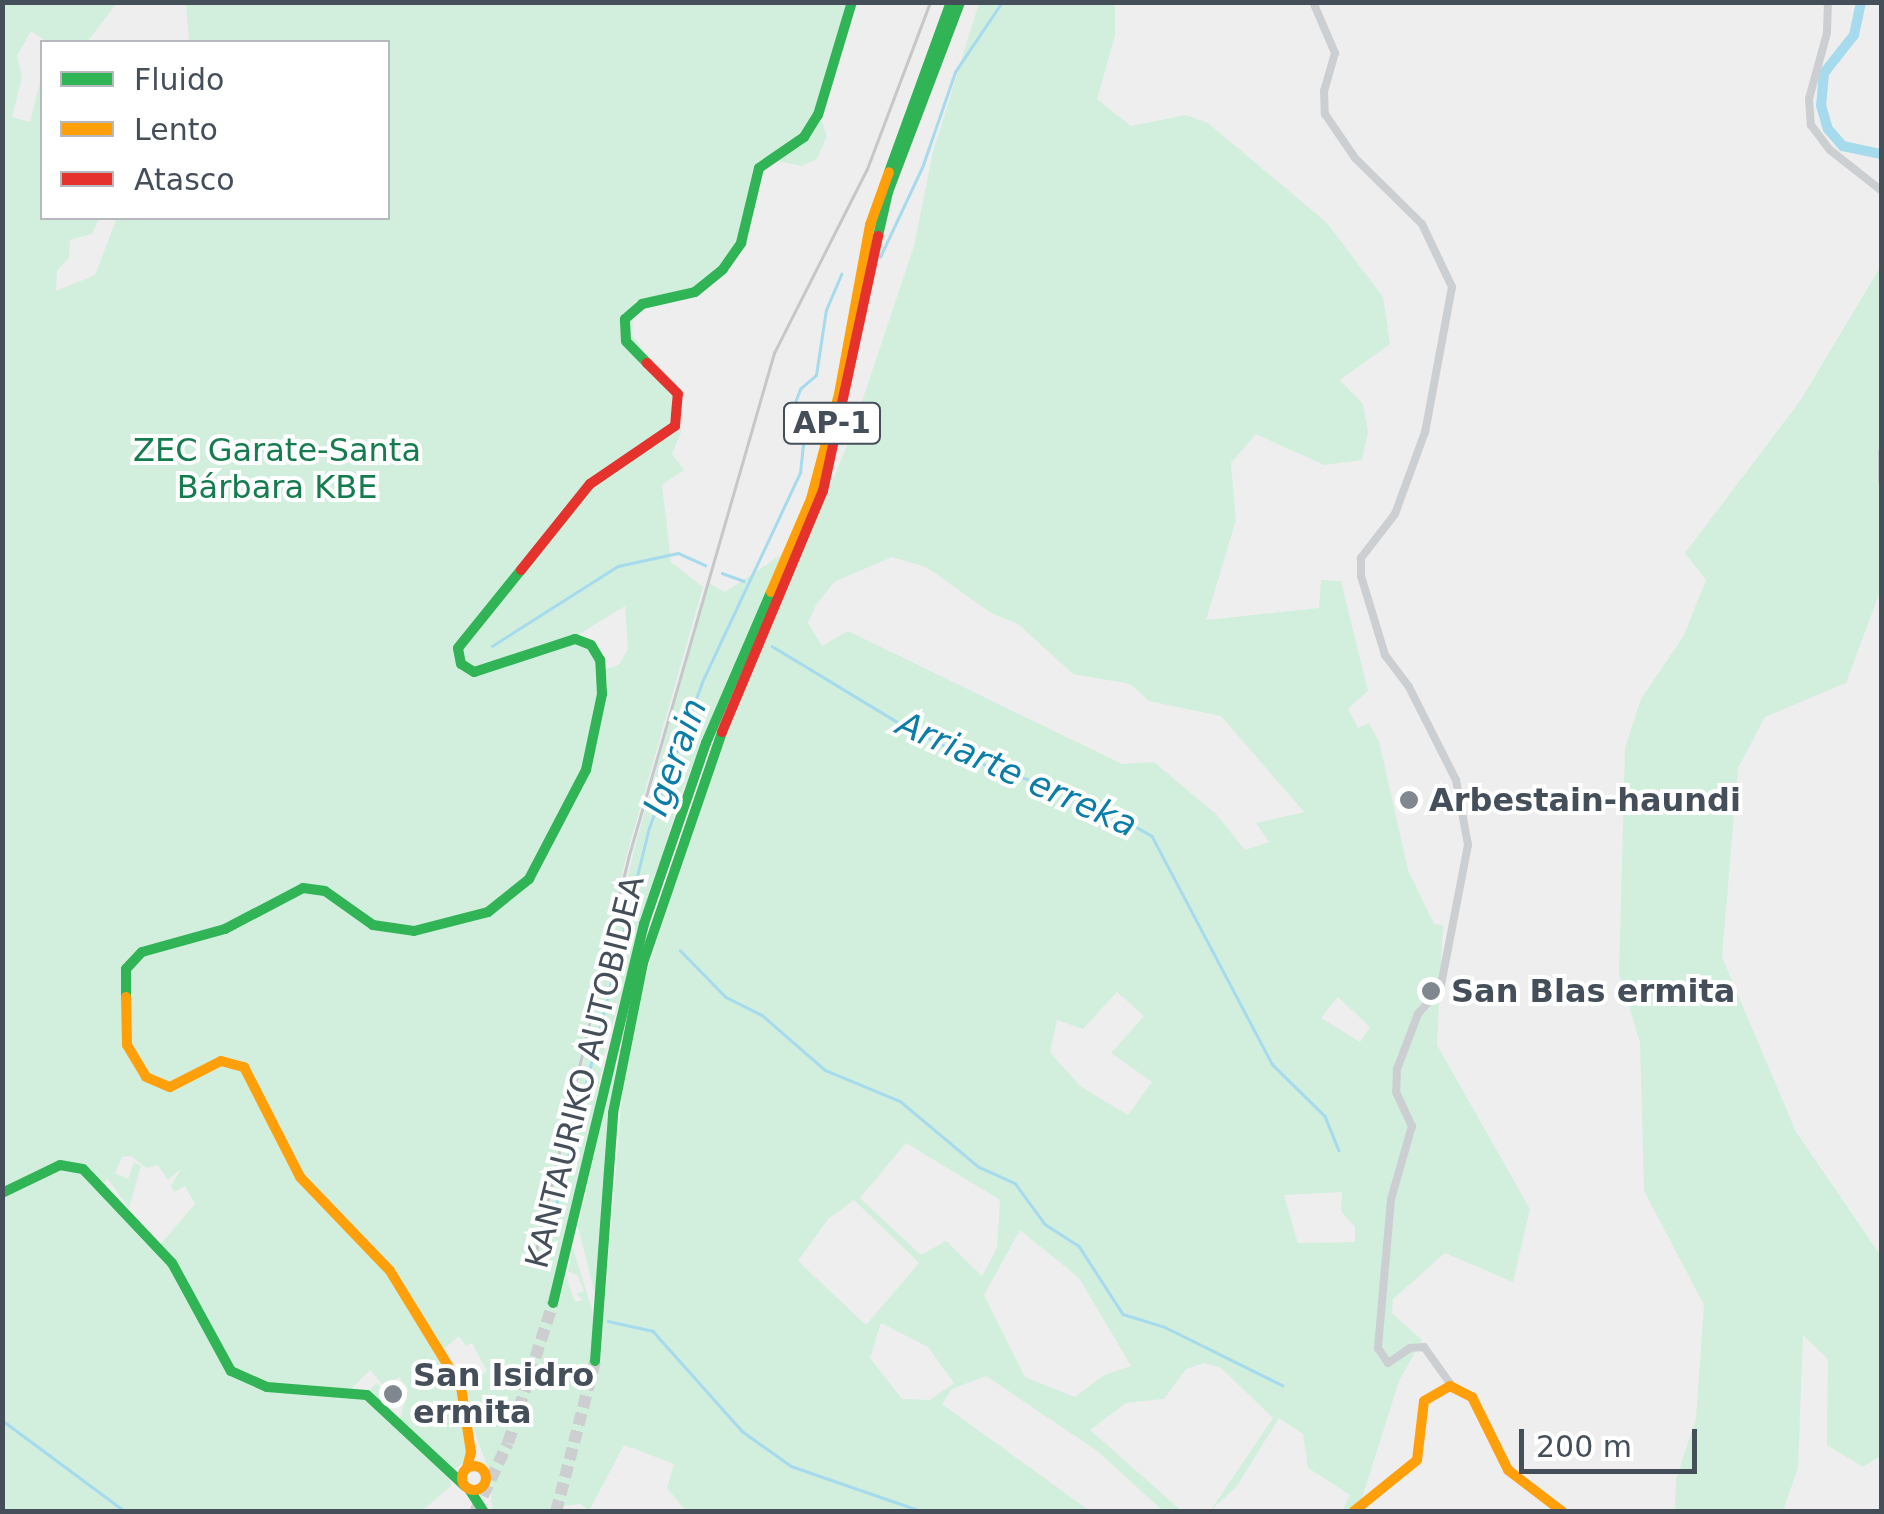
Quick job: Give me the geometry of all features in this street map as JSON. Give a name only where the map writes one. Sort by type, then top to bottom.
[{"type":"main road","points":[[484,1512],[484,1478],[454,1374],[381,1259],[298,1174],[248,1070],[221,1061],[168,1087],[140,1070],[127,1045],[126,970],[138,954],[225,928],[301,888],[325,892],[377,926],[420,931],[492,911],[531,876],[586,772],[602,696],[600,660],[592,646],[575,639],[474,672],[461,664],[458,648],[588,486],[675,426],[678,394],[626,341],[625,318],[642,304],[695,292],[723,269],[741,242],[759,168],[804,137],[818,115],[852,2]]},
{"type":"main road","name":"KANTAURIKO AUTOBIDEA","points":[[554,1303],[644,924],[706,743],[811,499],[839,394],[870,225],[951,2]]},
{"type":"main road","name":"KANTAURIKO AUTOBIDEA","points":[[595,1361],[615,1100],[647,948],[718,738],[818,506],[848,398],[883,210],[960,2]]},
{"type":"main road","points":[[2,1193],[60,1164],[80,1168],[174,1266],[231,1371],[262,1386],[365,1394],[466,1488],[484,1512]]},
{"type":"main road","points":[[1353,1512],[1417,1460],[1424,1401],[1436,1389],[1452,1386],[1472,1397],[1508,1470],[1563,1512]]},
{"type":"main road","points":[[466,1488],[469,1427]]},
{"type":"main road","points":[[440,1467],[466,1469],[484,1478]]},
{"type":"main road","points":[[466,1488],[484,1478]]},
{"type":"street","points":[[1313,2],[1334,53],[1325,114],[1355,158],[1422,224],[1452,287],[1425,432],[1395,514],[1361,558],[1379,642],[1456,780],[1468,857],[1440,990],[1416,1019],[1396,1073],[1396,1092],[1412,1126],[1391,1199],[1378,1354],[1388,1364],[1410,1348],[1424,1347],[1452,1386]]},
{"type":"street","points":[[1828,2],[1828,33],[1808,100],[1811,125],[1830,150],[1882,192]]},
{"type":"street","points":[[1882,452],[1882,481]]},
{"type":"green space","name":"ZEC Garate-Santa Bárbara KBE","points":[[2,3],[117,3],[89,40],[44,40],[31,31],[17,56],[22,77],[12,117],[30,122],[40,81],[40,220],[98,220],[92,234],[70,240],[69,258],[57,270],[56,291],[95,275],[116,220],[390,220],[390,40],[189,40],[186,3],[849,3],[816,105],[827,136],[817,159],[802,166],[773,160],[759,165],[744,228],[722,266],[693,288],[635,301],[632,335],[675,395],[666,439],[682,430],[672,454],[684,470],[662,485],[671,562],[703,587],[625,861],[538,1252],[636,842],[709,583],[725,592],[784,553],[680,796],[605,1050],[560,1300],[566,1276],[575,1302],[583,1300],[576,1294],[584,1291],[578,1276],[568,1271],[573,1248],[592,1310],[600,1360],[623,1084],[645,977],[704,791],[848,443],[914,246],[933,152],[979,3],[1115,3],[1115,36],[1097,99],[1131,126],[1186,115],[1208,123],[1327,223],[1383,297],[1390,344],[1340,380],[1363,404],[1368,432],[1362,460],[1324,465],[1256,434],[1231,463],[1236,520],[1206,620],[1319,608],[1321,580],[1341,581],[1368,691],[1348,709],[1358,728],[1369,723],[1379,741],[1408,870],[1434,924],[1443,925],[1437,1045],[1530,1209],[1513,1282],[1445,1253],[1393,1299],[1392,1313],[1422,1340],[1399,1381],[1358,1511],[1342,1511],[1350,1495],[1308,1468],[1303,1434],[1279,1418],[1237,1486],[1210,1511],[1273,1418],[1221,1368],[1204,1363],[1186,1369],[1164,1399],[1126,1403],[1090,1430],[1182,1511],[1163,1511],[1096,1450],[986,1376],[952,1389],[942,1404],[1090,1511],[686,1511],[667,1488],[674,1464],[624,1445],[589,1511],[581,1504],[562,1506],[561,1511],[492,1511],[490,1474],[472,1424],[466,1461],[455,1469],[442,1466],[452,1485],[422,1511],[3,1511]],"holes":[[[892,557],[926,567],[991,613],[1018,624],[1073,674],[1130,684],[1149,701],[1221,716],[1304,812],[1256,823],[1269,842],[1245,850],[1216,814],[1154,762],[1122,764],[848,631],[822,646],[808,623],[834,582]],[[625,606],[628,649],[619,665],[603,670],[601,658],[573,638]],[[1117,992],[1144,1016],[1111,1053],[1152,1082],[1128,1115],[1080,1086],[1050,1052],[1057,1020],[1083,1029]],[[1338,997],[1370,1027],[1360,1042],[1321,1018]],[[906,1143],[1000,1200],[997,1248],[982,1276],[946,1241],[921,1255],[860,1198]],[[131,1156],[146,1168],[158,1165],[168,1180],[181,1169],[171,1186],[174,1192],[185,1186],[195,1204],[158,1247],[102,1187],[107,1178],[129,1208],[141,1166],[134,1162],[128,1179],[115,1173],[122,1157]],[[1342,1192],[1341,1211],[1355,1227],[1355,1242],[1298,1243],[1284,1195]],[[854,1200],[919,1263],[866,1325],[798,1261],[828,1219]],[[1020,1230],[1079,1278],[1131,1366],[1104,1375],[1075,1397],[1025,1377],[984,1295]],[[881,1323],[928,1347],[954,1383],[930,1400],[902,1399],[870,1358]],[[459,1336],[466,1346],[472,1343],[487,1371],[463,1393],[446,1361],[451,1357],[445,1348]],[[370,1370],[384,1387],[399,1377],[408,1389],[399,1422],[382,1404],[390,1398],[377,1383],[370,1389],[382,1403],[350,1390]]]},
{"type":"green space","points":[[1881,266],[1881,589],[1846,683],[1765,717],[1738,768],[1722,957],[1796,1132],[1881,1256],[1881,1456],[1863,1467],[1827,1445],[1828,1359],[1803,1335],[1798,1468],[1783,1511],[1675,1511],[1676,1479],[1696,1418],[1704,1305],[1644,1191],[1640,1042],[1619,974],[1625,748],[1641,699],[1683,637],[1706,580],[1685,553],[1800,401]]},
{"type":"green space","points":[[619,1043],[608,1122],[598,1306],[578,1227]]},
{"type":"waterway","name":"Igerain","points":[[880,257],[923,165],[955,72],[1002,2]]},
{"type":"waterway","points":[[1861,2],[1854,35],[1824,73],[1821,105],[1828,129],[1843,146],[1882,154]]},
{"type":"waterway","name":"Igerain","points":[[542,1263],[649,828],[702,682],[800,473],[803,446],[794,405],[800,389],[816,375],[826,310],[841,274]]},
{"type":"waterway","points":[[492,646],[618,566],[678,553],[705,565]]},
{"type":"waterway","points":[[722,573],[744,581]]},
{"type":"waterway","name":"Arriarte erreka","points":[[772,646],[909,729],[986,765],[1089,800],[1152,836],[1272,1064],[1325,1116],[1339,1150]]},
{"type":"waterway","name":"Igerain","points":[[625,924],[630,936]]},
{"type":"waterway","points":[[680,950],[726,997],[762,1015],[825,1070],[900,1101],[979,1167],[1015,1183],[1045,1224],[1079,1246],[1123,1314],[1165,1327],[1282,1385]]},
{"type":"waterway","name":"Igerain","points":[[608,1321],[653,1331],[742,1431],[791,1466],[924,1512]]},
{"type":"waterway","points":[[2,1420],[126,1512]]},
{"type":"tunnel","points":[[475,1512],[508,1443],[553,1303]]},
{"type":"tunnel","points":[[556,1512],[595,1361]]},
{"type":"railway","points":[[536,1251],[629,855],[774,353],[867,169],[930,2]]},
{"type":"traffic: fast","points":[[647,363],[626,341],[625,319],[642,304],[695,292],[723,269],[741,243],[759,168],[804,137],[818,115],[852,2]]},
{"type":"traffic: fast","points":[[889,172],[951,2]]},
{"type":"traffic: fast","points":[[878,236],[888,192],[960,2]]},
{"type":"traffic: fast","points":[[126,997],[126,969],[142,952],[225,929],[303,888],[325,891],[373,925],[414,931],[488,912],[529,879],[586,770],[602,694],[600,660],[591,645],[575,639],[474,672],[461,664],[458,648],[521,570]]},
{"type":"traffic: fast","points":[[553,1303],[644,924],[706,743],[771,592]]},
{"type":"traffic: fast","points":[[595,1361],[613,1113],[643,963],[722,732]]},
{"type":"traffic: fast","points":[[2,1193],[60,1165],[83,1169],[172,1263],[231,1371],[267,1387],[367,1395],[465,1486]]},
{"type":"traffic: fast","points":[[469,1489],[484,1512]]},
{"type":"traffic: slow","points":[[771,592],[811,499],[839,394],[870,225],[889,172]]},
{"type":"traffic: slow","points":[[126,997],[127,1045],[146,1077],[170,1087],[221,1061],[244,1067],[300,1177],[390,1271],[461,1387],[471,1452],[467,1468]]},
{"type":"traffic: slow","points":[[1353,1512],[1417,1460],[1424,1401],[1450,1386],[1472,1397],[1508,1470],[1563,1512]]},
{"type":"traffic: slow","points":[[474,1466],[483,1469],[486,1478],[483,1487],[474,1490],[465,1487],[462,1478],[465,1469],[474,1466]]},
{"type":"traffic: jam","points":[[722,732],[823,491],[878,236]]},
{"type":"traffic: jam","points":[[521,570],[590,484],[675,426],[678,394],[647,363]]},
{"type":"place","name":"Arbestain-haundi","points":[[1409,800]]},
{"type":"place","name":"San Blas ermita","points":[[1431,991]]},
{"type":"place","name":"San Isidro ermita","points":[[393,1394]]}]
